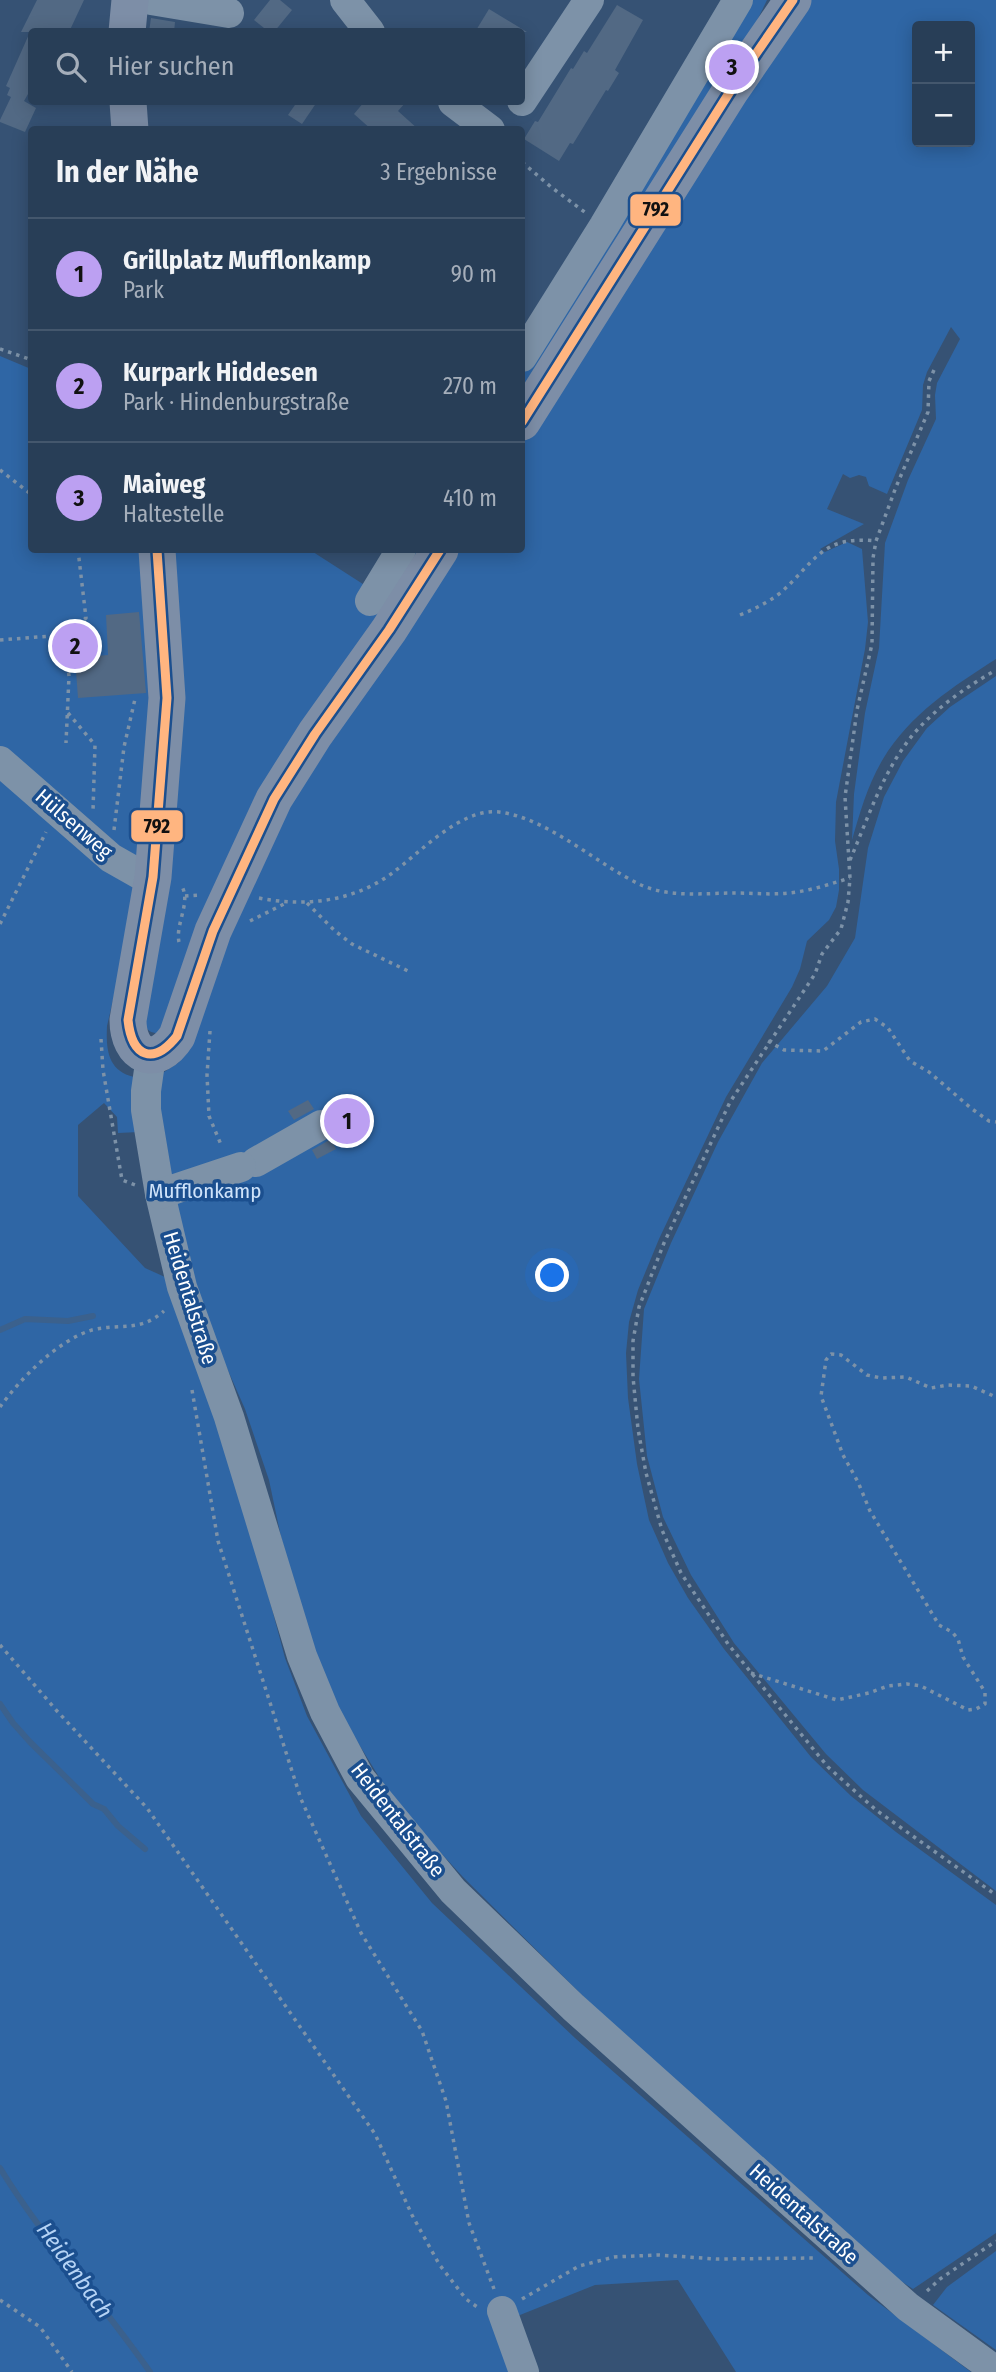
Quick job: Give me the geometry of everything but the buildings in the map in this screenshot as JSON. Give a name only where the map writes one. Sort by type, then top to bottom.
[{"type":"main road","points":[[127,28],[130,0]]},
{"type":"main road","points":[[525,417],[731,90],[792,0]]},
{"type":"main road","points":[[128,105],[130,126]]},
{"type":"main road","points":[[157,553],[167,698],[153,877],[128,1020],[131,1041],[138,1049],[151,1056],[159,1056],[165,1052],[177,1036],[213,931],[274,799],[438,553]]},
{"type":"street","points":[[151,0],[229,13]]},
{"type":"street","points":[[345,0],[367,28]]},
{"type":"street","points":[[525,95],[589,0]]},
{"type":"street","points":[[525,352],[604,226],[738,0]]},
{"type":"street","points":[[457,105],[485,126]]},
{"type":"street","points":[[505,126],[518,105]]},
{"type":"street","points":[[370,601],[399,553]]},
{"type":"street","name":"Hülsenweg","points":[[0,761],[101,850],[141,875],[153,877]]},
{"type":"street","name":"Heidentalstraße","points":[[151,1056],[146,1110],[160,1194],[182,1287],[229,1417],[302,1656],[325,1712],[360,1778],[453,1891],[573,2007],[908,2307],[996,2371]]},
{"type":"street","points":[[160,1194],[321,1125]]},
{"type":"street","points":[[502,2311],[524,2372]]},
{"type":"path","points":[[525,165],[604,226]]},
{"type":"path","points":[[0,349],[28,359]]},
{"type":"path","points":[[934,370],[929,381],[928,412],[896,487],[876,541],[873,558],[872,644],[857,710],[845,797],[850,878],[848,902],[841,929],[822,954],[815,974],[730,1102],[664,1243],[639,1307],[633,1341],[633,1377],[638,1429],[662,1530],[681,1573],[728,1644],[828,1767],[889,1820],[996,1895]]},
{"type":"path","points":[[0,470],[28,492]]},
{"type":"path","points":[[740,615],[763,605],[778,594],[819,552],[837,544],[862,539],[876,541]]},
{"type":"path","points":[[0,640],[64,635],[86,618],[78,553]]},
{"type":"path","points":[[64,635],[69,676],[66,743]]},
{"type":"path","points":[[850,862],[880,792],[899,755],[917,730],[944,704],[996,670]]},
{"type":"path","points":[[101,850],[135,699]]},
{"type":"path","points":[[68,713],[96,745],[101,850]]},
{"type":"path","points":[[0,924],[57,809]]},
{"type":"path","points":[[244,925],[255,916],[286,903],[307,903],[358,892],[390,875],[429,843],[480,813],[500,812],[528,821],[567,840],[640,884],[663,892],[788,893],[850,878]]},
{"type":"path","points":[[185,896],[206,895]]},
{"type":"path","points":[[307,903],[352,944],[408,971]]},
{"type":"path","points":[[768,1041],[784,1050],[822,1051],[861,1022],[875,1019],[888,1028],[911,1061],[929,1072],[972,1109],[989,1121],[996,1122]]},
{"type":"path","points":[[212,1022],[207,1075],[209,1116],[239,1158]]},
{"type":"path","points":[[0,1407],[13,1389],[41,1362],[72,1338],[92,1330],[132,1328],[143,1324],[161,1314],[182,1287]]},
{"type":"path","points":[[751,1672],[837,1700],[888,1686],[908,1684],[921,1686],[968,1710],[985,1704],[985,1692],[963,1657],[958,1639],[939,1625],[870,1511],[843,1455],[821,1396],[826,1360],[831,1354],[841,1355],[867,1375],[881,1378],[906,1377],[931,1388],[948,1385],[971,1386],[996,1397]]},
{"type":"path","points":[[191,1384],[218,1541],[301,1799],[361,1933],[422,2031],[446,2101],[469,2223],[502,2311]]},
{"type":"path","points":[[0,1645],[147,1808],[375,2134],[412,2215],[439,2264],[466,2299],[489,2316],[579,2266],[614,2257],[853,2257]]},
{"type":"path","points":[[908,2307],[940,2279],[996,2241]]},
{"type":"path","points":[[0,2300],[40,2327],[72,2372]]},
{"type":"green space","points":[[745,0],[767,0],[748,39],[525,395],[525,365]]},
{"type":"green space","name":"Mufflonkamp","points":[[807,0],[996,0],[996,659],[934,702],[894,743],[873,778],[852,840],[854,794],[865,713],[879,648],[885,543],[908,480],[936,419],[937,383],[960,339],[951,327],[927,372],[923,385],[922,410],[887,494],[869,486],[866,477],[859,475],[850,478],[843,474],[827,509],[864,524],[820,549],[825,552],[847,542],[862,549],[868,622],[836,802],[835,841],[839,890],[836,907],[829,920],[807,941],[792,987],[726,1097],[659,1239],[638,1290],[629,1322],[626,1353],[628,1398],[637,1464],[649,1520],[668,1563],[688,1598],[724,1649],[811,1757],[851,1796],[896,1832],[996,1905],[996,2233],[913,2289],[878,2266],[598,2011],[463,1877],[395,1803],[336,1707],[313,1651],[281,1537],[269,1480],[245,1409],[196,1298],[164,1166],[156,1080],[178,1063],[186,1052],[206,990],[282,806],[453,553],[525,553],[525,439],[742,97]]},
{"type":"green space","points":[[0,356],[28,368],[28,553],[142,553],[154,687],[140,855],[135,860],[0,750]]},
{"type":"green space","points":[[172,553],[315,553],[380,595],[404,553],[426,553],[161,1033],[150,1032],[143,1024]]},
{"type":"green space","points":[[996,676],[996,1891],[863,1790],[826,1754],[734,1643],[691,1575],[663,1517],[647,1456],[639,1379],[644,1309],[718,1142],[762,1063],[827,986],[855,938],[868,848],[884,797],[903,761],[927,728],[950,707]]},
{"type":"green space","points":[[0,772],[138,892],[107,1034],[108,1050],[113,1064],[118,1070],[134,1077],[139,1132],[118,1133],[117,1117],[104,1103],[78,1125],[78,1196],[145,1268],[176,1282],[255,1545],[285,1658],[307,1716],[361,1816],[432,1903],[575,2038],[868,2295],[971,2372],[736,2372],[678,2280],[595,2285],[510,2319],[515,2372],[0,2372]]},
{"type":"green space","points":[[996,2251],[996,2350],[933,2305],[947,2287]]},
{"type":"waterway","points":[[0,1330],[25,1319],[68,1321],[93,1316]]},
{"type":"waterway","points":[[0,1704],[30,1742],[93,1804],[104,1809],[118,1826],[145,1849]]},
{"type":"waterway","name":"Heidenbach","points":[[0,2168],[35,2221],[150,2372]]},
{"type":"transit line","name":"792","points":[[525,417],[731,90],[793,0]]},
{"type":"transit line","name":"792","points":[[157,553],[167,698],[153,877],[128,1020],[134,1042],[139,1049],[152,1054],[160,1051],[177,1036],[213,931],[274,799],[438,553]]},
{"type":"place","name":"Maiweg","points":[[732,67]]},
{"type":"place","name":"Kurpark Hiddesen","points":[[75,646]]},
{"type":"place","name":"Grillplatz Mufflonkamp","points":[[347,1121]]}]
